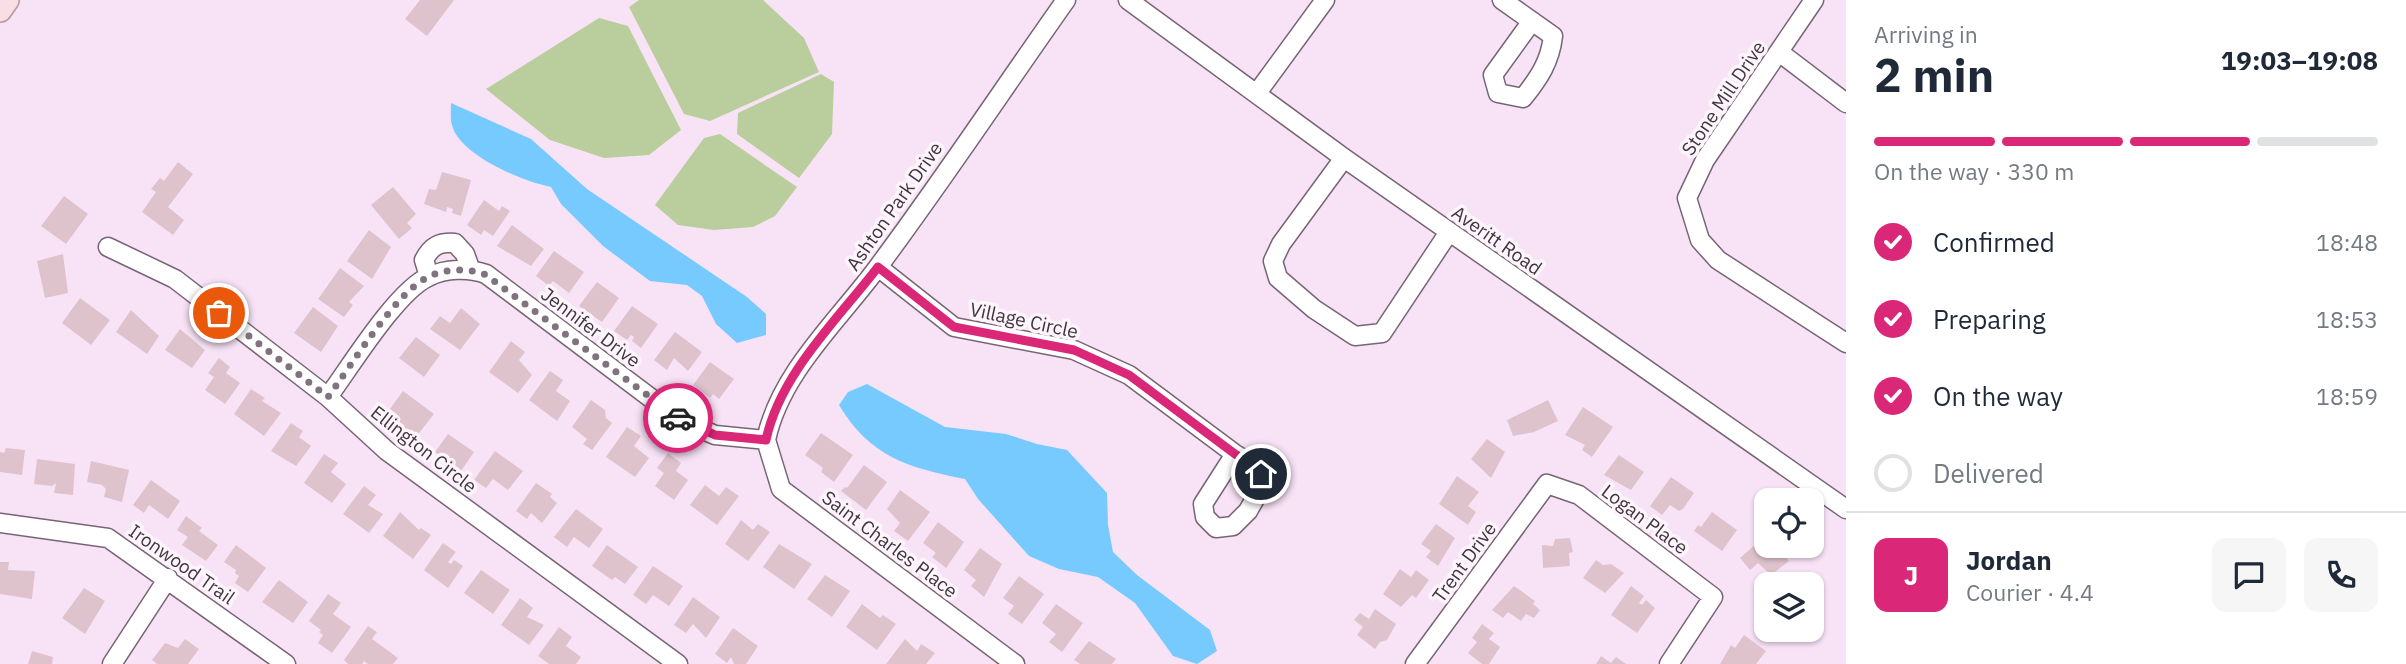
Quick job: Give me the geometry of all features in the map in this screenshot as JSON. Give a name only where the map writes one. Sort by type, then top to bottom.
[{"type":"main road","points":[[0,10],[8,0]]},
{"type":"street","name":"Ashton Park Drive","points":[[766,440],[769,424],[796,371],[878,267],[1066,0]]},
{"type":"street","name":"Averitt Road","points":[[1128,0],[1344,158],[1846,509]]},
{"type":"street","points":[[1258,93],[1325,0]]},
{"type":"street","points":[[1502,0],[1532,21]]},
{"type":"street","name":"Stone Mill Drive","points":[[1814,0],[1705,160],[1688,198],[1700,240],[1718,260],[1846,343]]},
{"type":"street","points":[[1779,52],[1846,103]]},
{"type":"street","points":[[1344,158],[1281,244],[1273,261],[1278,278],[1314,309],[1355,336],[1382,333],[1449,232]]},
{"type":"street","name":"Jennifer Drive","points":[[429,276],[424,260],[430,249],[442,242],[455,243],[465,254],[470,268],[486,275],[680,420],[715,435],[766,440]]},
{"type":"street","name":"Ellington Circle","points":[[108,247],[175,279],[328,397],[387,451],[678,664]]},
{"type":"street","name":"Village Circle","points":[[878,267],[954,327],[1074,350],[1129,375],[1235,454]]},
{"type":"street","points":[[328,397],[406,293],[429,276],[470,268]]},
{"type":"street","name":"Saint Charles Place","points":[[766,440],[781,489],[1015,664]]},
{"type":"street","name":"Logan Place","points":[[1547,484],[1579,495],[1713,597],[1669,664]]},
{"type":"street","name":"Trent Drive","points":[[1415,664],[1547,484]]},
{"type":"street","name":"Ironwood Trail","points":[[0,523],[108,538],[286,664]]},
{"type":"street","points":[[111,664],[168,578]]},
{"type":"green space","points":[[639,0],[763,0],[804,38],[819,72],[710,121],[684,114],[629,7]]},
{"type":"green space","points":[[599,18],[628,26],[681,130],[649,155],[604,158],[550,140],[486,89]]},
{"type":"green space","points":[[821,74],[834,82],[832,134],[799,178],[737,134],[738,113]]},
{"type":"green space","points":[[720,134],[797,187],[775,216],[753,227],[714,230],[678,225],[655,205],[704,138]]},
{"type":"water","points":[[451,103],[531,139],[587,189],[747,297],[766,314],[766,335],[737,343],[716,324],[702,296],[687,285],[650,281],[603,246],[561,204],[551,187],[510,173],[479,156],[457,136],[451,123]]},
{"type":"water","points":[[867,384],[945,427],[1006,434],[1067,450],[1107,493],[1108,525],[1113,552],[1137,575],[1210,630],[1217,651],[1197,664],[1173,656],[1135,603],[1098,577],[1059,569],[1029,556],[978,499],[965,479],[909,464],[878,448],[851,423],[839,405],[848,392]]},
{"type":"building","points":[[420,0],[454,0],[427,36],[405,19]]},
{"type":"building","points":[[178,162],[193,174],[168,207],[184,220],[173,235],[142,212],[156,192],[151,189],[160,178],[164,181]]},
{"type":"building","points":[[442,172],[471,180],[461,216],[452,213],[453,209],[447,207],[446,212],[424,204],[429,189],[436,190]]},
{"type":"building","points":[[393,187],[416,214],[407,223],[412,228],[399,239],[371,205]]},
{"type":"building","points":[[64,196],[88,214],[66,244],[41,226]]},
{"type":"building","points":[[484,200],[499,211],[502,206],[510,211],[493,236],[484,230],[481,235],[467,225]]},
{"type":"building","points":[[512,225],[544,249],[531,266],[497,246]]},
{"type":"building","points":[[369,230],[391,247],[372,279],[347,261]]},
{"type":"building","points":[[554,251],[584,272],[569,293],[553,281],[549,286],[536,276]]},
{"type":"building","points":[[63,254],[68,293],[45,298],[37,261]]},
{"type":"building","points":[[340,268],[364,286],[349,302],[353,305],[344,317],[318,299]]},
{"type":"building","points":[[597,282],[619,298],[602,322],[579,306]]},
{"type":"building","points":[[80,298],[110,320],[91,345],[62,323]]},
{"type":"building","points":[[632,306],[658,324],[641,348],[632,341],[634,337],[631,335],[627,340],[614,331]]},
{"type":"building","points":[[313,307],[338,326],[321,352],[294,333]]},
{"type":"building","points":[[461,308],[480,324],[460,350],[430,329],[440,316],[450,323]]},
{"type":"building","points":[[131,310],[159,336],[147,354],[116,332]]},
{"type":"building","points":[[180,329],[205,350],[192,368],[165,350]]},
{"type":"building","points":[[675,332],[702,352],[688,371],[674,358],[667,370],[654,360]]},
{"type":"building","points":[[416,337],[440,355],[424,377],[399,358]]},
{"type":"building","points":[[511,341],[525,352],[519,360],[532,375],[518,393],[489,372]]},
{"type":"building","points":[[219,358],[230,367],[226,373],[240,383],[225,404],[205,390],[214,377],[208,373]]},
{"type":"building","points":[[710,362],[734,379],[719,399],[713,394],[710,398],[693,385]]},
{"type":"building","points":[[550,371],[563,380],[556,391],[570,401],[557,421],[529,400]]},
{"type":"building","points":[[251,389],[265,398],[262,401],[281,413],[264,436],[234,414]]},
{"type":"building","points":[[403,391],[434,414],[416,437],[387,413]]},
{"type":"building","points":[[591,400],[605,410],[606,418],[612,423],[592,450],[583,444],[587,439],[572,427]]},
{"type":"building","points":[[1548,400],[1558,421],[1534,432],[1513,436],[1507,420]]},
{"type":"building","points":[[1583,407],[1613,427],[1592,457],[1582,450],[1585,445],[1565,435]]},
{"type":"building","points":[[291,423],[303,431],[299,437],[311,446],[296,466],[271,451]]},
{"type":"building","points":[[627,427],[641,436],[634,446],[649,458],[635,477],[606,457]]},
{"type":"building","points":[[821,433],[853,455],[834,482],[821,472],[823,468],[805,455]]},
{"type":"building","points":[[448,434],[474,452],[461,471],[435,452]]},
{"type":"building","points":[[1487,439],[1505,452],[1491,478],[1471,459]]},
{"type":"building","points":[[6,448],[25,450],[22,475],[0,472],[0,452],[4,453]]},
{"type":"building","points":[[495,451],[523,471],[508,490],[493,479],[486,488],[474,480]]},
{"type":"building","points":[[668,453],[681,463],[676,471],[688,480],[674,500],[655,486],[664,473],[657,468]]},
{"type":"building","points":[[324,454],[338,463],[331,472],[346,484],[332,503],[304,483]]},
{"type":"building","points":[[1619,455],[1644,472],[1631,490],[1604,475]]},
{"type":"building","points":[[37,459],[75,464],[73,495],[54,493],[56,483],[52,486],[34,484]]},
{"type":"building","points":[[91,461],[129,470],[122,502],[104,497],[106,489],[102,485],[87,482]]},
{"type":"building","points":[[864,465],[887,482],[866,510],[841,491],[847,488]]},
{"type":"building","points":[[1457,476],[1479,492],[1468,506],[1476,512],[1468,525],[1439,504]]},
{"type":"building","points":[[1671,477],[1694,493],[1683,509],[1679,511],[1670,505],[1662,515],[1650,506]]},
{"type":"building","points":[[151,480],[180,501],[168,519],[149,505],[144,513],[133,505]]},
{"type":"building","points":[[536,483],[552,494],[550,497],[557,503],[542,523],[531,513],[527,519],[516,511]]},
{"type":"building","points":[[705,485],[719,496],[726,487],[739,496],[717,525],[690,505]]},
{"type":"building","points":[[364,486],[376,495],[368,505],[383,514],[369,533],[343,514]]},
{"type":"building","points":[[900,490],[930,512],[908,541],[894,531],[900,523],[887,509]]},
{"type":"building","points":[[576,509],[603,529],[589,548],[574,537],[567,547],[554,537]]},
{"type":"building","points":[[400,512],[419,530],[421,528],[431,535],[413,559],[383,536]]},
{"type":"building","points":[[1712,512],[1737,530],[1722,551],[1694,531],[1698,525],[1701,527]]},
{"type":"building","points":[[186,516],[202,528],[199,531],[218,545],[206,561],[182,545],[188,537],[177,530]]},
{"type":"building","points":[[741,520],[753,530],[758,524],[770,532],[748,561],[725,544]]},
{"type":"building","points":[[938,522],[964,542],[946,568],[932,557],[936,553],[923,543]]},
{"type":"building","points":[[1436,524],[1455,538],[1438,566],[1426,557],[1431,551],[1421,544]]},
{"type":"building","points":[[1570,538],[1573,552],[1569,553],[1570,566],[1543,568],[1542,545],[1553,546],[1555,539]]},
{"type":"building","points":[[443,543],[456,552],[448,562],[451,564],[454,560],[463,566],[448,588],[424,570]]},
{"type":"building","points":[[779,544],[812,564],[794,589],[763,567]]},
{"type":"building","points":[[236,545],[266,568],[248,592],[235,583],[239,576],[235,573],[236,570],[224,562]]},
{"type":"building","points":[[607,545],[638,567],[625,584],[615,577],[612,580],[592,566]]},
{"type":"building","points":[[1754,546],[1754,558],[1786,558],[1789,561],[1775,572],[1768,572],[1758,563],[1750,570],[1740,558]]},
{"type":"building","points":[[980,548],[1002,564],[984,597],[971,586],[976,580],[964,570]]},
{"type":"building","points":[[1596,560],[1603,565],[1611,564],[1624,573],[1605,593],[1583,578]]},
{"type":"building","points":[[0,562],[9,562],[8,570],[35,571],[32,599],[0,594]]},
{"type":"building","points":[[653,566],[683,586],[669,606],[653,595],[646,604],[633,595]]},
{"type":"building","points":[[1400,569],[1411,577],[1416,570],[1429,580],[1416,598],[1412,595],[1401,607],[1383,594]]},
{"type":"building","points":[[481,570],[510,590],[493,614],[464,593]]},
{"type":"building","points":[[825,575],[850,591],[832,617],[807,599]]},
{"type":"building","points":[[1019,576],[1044,594],[1022,624],[1008,614],[1014,606],[1003,598]]},
{"type":"building","points":[[279,580],[308,602],[293,623],[262,602]]},
{"type":"building","points":[[1514,586],[1535,601],[1533,604],[1540,610],[1534,618],[1526,614],[1521,621],[1508,612],[1503,618],[1492,610]]},
{"type":"building","points":[[1631,586],[1644,596],[1639,603],[1642,605],[1646,600],[1655,608],[1637,633],[1611,615]]},
{"type":"building","points":[[84,588],[105,601],[85,634],[62,618]]},
{"type":"building","points":[[328,594],[341,603],[333,614],[351,627],[332,653],[318,643],[323,635],[319,632],[321,630],[309,621]]},
{"type":"building","points":[[693,597],[720,617],[706,638],[693,624],[686,633],[674,625]]},
{"type":"building","points":[[520,598],[533,608],[527,617],[544,625],[529,645],[501,625]]},
{"type":"building","points":[[862,604],[880,618],[883,615],[896,624],[877,650],[846,627]]},
{"type":"building","points":[[1056,604],[1083,623],[1062,652],[1049,642],[1056,634],[1042,623]]},
{"type":"building","points":[[1375,609],[1396,624],[1387,640],[1380,642],[1375,649],[1357,635],[1363,627],[1354,620],[1360,613],[1369,619]]},
{"type":"building","points":[[1482,624],[1494,633],[1489,639],[1500,647],[1489,664],[1482,664],[1468,653],[1477,642],[1472,638]]},
{"type":"building","points":[[368,626],[377,632],[372,639],[398,658],[393,664],[368,664],[364,661],[362,664],[348,664],[344,660]]},
{"type":"building","points":[[559,627],[572,637],[566,646],[581,657],[576,664],[549,664],[538,656]]},
{"type":"building","points":[[733,628],[758,646],[746,664],[734,664],[731,657],[727,663],[715,654]]},
{"type":"building","points":[[1744,635],[1766,651],[1756,664],[1720,664],[1731,645],[1735,648]]},
{"type":"building","points":[[185,639],[199,649],[188,664],[157,664],[152,660],[165,643],[178,648]]},
{"type":"building","points":[[905,639],[917,651],[921,644],[935,653],[926,664],[886,664]]},
{"type":"building","points":[[1089,641],[1116,659],[1112,664],[1080,664],[1074,660]]},
{"type":"building","points":[[32,651],[53,657],[52,664],[28,664]]},
{"type":"building","points":[[1601,656],[1611,663],[1616,657],[1626,664],[1596,664]]},
{"type":"way so far","points":[[219,313],[328,397],[406,293],[429,276],[470,268],[486,275],[678,418]]},
{"type":"route","points":[[678,418],[715,435],[766,440],[769,424],[796,371],[878,267],[954,327],[1074,350],[1129,375],[1255,466],[1261,474]]}]
